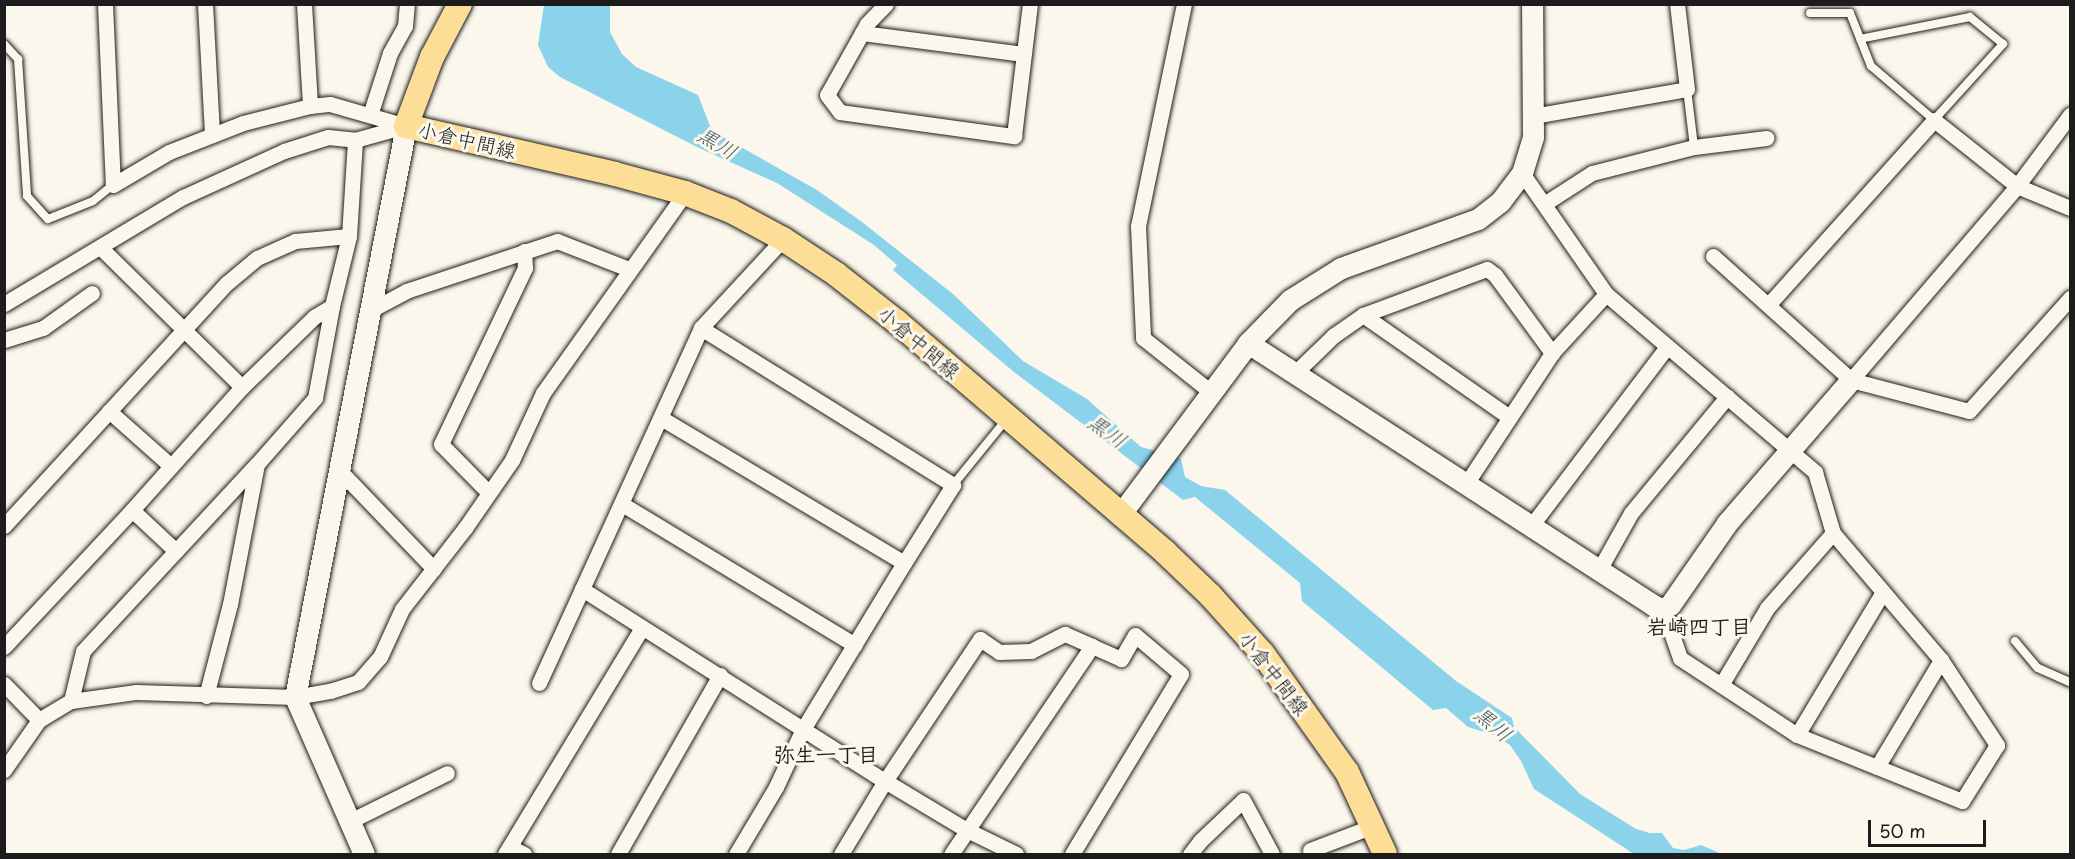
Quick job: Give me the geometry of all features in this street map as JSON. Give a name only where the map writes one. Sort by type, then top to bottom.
[{"type":"main road","name":"小倉中間線","points":[[460,4],[432,57],[406,126],[615,174],[685,193],[731,211],[783,239],[836,274],[897,322],[1210,595],[1263,654],[1347,772],[1385,855]]},
{"type":"street","points":[[105,4],[112,185],[169,152],[243,123],[310,105],[330,104],[406,126]]},
{"type":"street","points":[[205,4],[212,135]]},
{"type":"street","points":[[304,4],[310,105]]},
{"type":"street","points":[[370,115],[390,53],[405,26],[407,4]]},
{"type":"street","points":[[886,4],[867,24],[827,94],[840,112],[1014,136],[1030,4]]},
{"type":"street","points":[[1184,4],[1138,226],[1143,338],[1211,392]]},
{"type":"street","points":[[1120,515],[1248,343],[1290,300],[1341,268],[1478,219],[1500,202],[1522,173],[1533,137],[1532,4]]},
{"type":"street","points":[[1533,116],[1687,89],[1677,4]]},
{"type":"street","points":[[862,33],[1024,54]]},
{"type":"street","points":[[1248,343],[1654,606],[1663,609],[1670,605],[1727,524],[2017,186],[2070,115]]},
{"type":"street","points":[[1769,304],[1934,120],[2017,186],[2070,208]]},
{"type":"street","points":[[4,304],[183,197],[284,151],[328,137],[355,140],[406,126]]},
{"type":"street","points":[[364,855],[295,697],[406,126]]},
{"type":"street","points":[[1544,204],[1593,173],[1694,147],[1766,138]]},
{"type":"street","points":[[70,701],[83,651],[257,464],[315,398],[332,306],[349,236],[355,140]]},
{"type":"street","points":[[1522,173],[1606,294],[1815,472],[1833,533],[1941,660],[1997,745],[1962,801],[1797,735],[1680,658],[1663,609]]},
{"type":"street","points":[[4,770],[39,720],[70,701],[136,692],[295,697],[330,691],[358,682],[380,657],[402,609],[434,569],[512,460],[543,393],[685,193]]},
{"type":"street","points":[[4,526],[227,283],[257,258],[295,241],[349,236]]},
{"type":"street","points":[[539,683],[701,328],[783,239]]},
{"type":"street","points":[[371,310],[406,291],[557,241],[629,269]]},
{"type":"street","points":[[101,248],[242,387]]},
{"type":"street","points":[[488,492],[441,444],[525,268],[524,251]]},
{"type":"street","points":[[1713,256],[1851,380],[1969,411],[2070,298]]},
{"type":"street","points":[[1295,373],[1333,336],[1363,315],[1487,269],[1495,275],[1552,353]]},
{"type":"street","points":[[4,340],[43,328],[92,293]]},
{"type":"street","points":[[1466,484],[1508,416],[1552,353],[1606,294]]},
{"type":"street","points":[[4,647],[132,510],[242,387],[314,317],[332,306]]},
{"type":"street","points":[[1363,315],[1508,416]]},
{"type":"street","points":[[701,328],[953,485],[803,729],[776,787],[736,855]]},
{"type":"street","points":[[1531,526],[1667,347]]},
{"type":"street","points":[[1599,570],[1631,513],[1727,397]]},
{"type":"street","points":[[109,411],[171,466]]},
{"type":"street","points":[[661,418],[904,563]]},
{"type":"street","points":[[206,696],[230,604],[257,464]]},
{"type":"street","points":[[339,470],[434,569]]},
{"type":"street","points":[[622,504],[855,645]]},
{"type":"street","points":[[132,510],[176,551]]},
{"type":"street","points":[[1721,685],[1767,608],[1833,533]]},
{"type":"street","points":[[582,589],[885,781],[965,829],[1016,855]]},
{"type":"street","points":[[1797,735],[1883,592]]},
{"type":"street","points":[[513,852],[642,628]]},
{"type":"street","points":[[841,855],[885,781],[980,639],[999,652],[1031,651],[1065,633],[1121,659],[1135,635],[1181,674],[1072,855]]},
{"type":"street","points":[[951,855],[965,829],[1092,646]]},
{"type":"street","points":[[1877,767],[1941,660]]},
{"type":"street","points":[[618,855],[720,675]]},
{"type":"street","points":[[4,684],[39,720]]},
{"type":"street","points":[[350,821],[447,773]]},
{"type":"street","points":[[1190,855],[1200,841],[1244,800],[1272,855]]},
{"type":"street","points":[[1306,853],[1373,826]]},
{"type":"lane","points":[[1810,13],[1850,13],[1860,39],[1871,66],[1934,120],[2003,44],[1970,17],[1860,39]]},
{"type":"lane","points":[[4,44],[18,59],[27,196],[48,219],[93,201],[112,185]]},
{"type":"lane","points":[[1687,89],[1694,147]]},
{"type":"lane","points":[[953,485],[1007,418]]},
{"type":"lane","points":[[2015,641],[2038,668],[2070,682]]},
{"type":"water","name":"黒川","points":[[544,5],[610,5],[610,32],[622,54],[636,67],[698,95],[710,126],[716,133],[817,190],[862,222],[953,294],[1023,361],[1087,399],[1141,447],[1181,459],[1185,477],[1201,486],[1225,490],[1456,681],[1512,718],[1514,727],[1580,794],[1636,829],[1650,833],[1662,833],[1673,848],[1684,850],[1701,845],[1722,854],[1634,854],[1534,789],[1521,761],[1510,745],[1494,735],[1468,727],[1446,708],[1433,710],[1302,601],[1300,583],[1195,497],[1183,500],[1014,372],[893,270],[897,265],[874,245],[777,183],[697,147],[560,77],[548,67],[538,45]]},
{"type":"district","name":"岩崎四丁目","points":[[1699,625]]},
{"type":"district","name":"弥生一丁目","points":[[826,753]]}]
